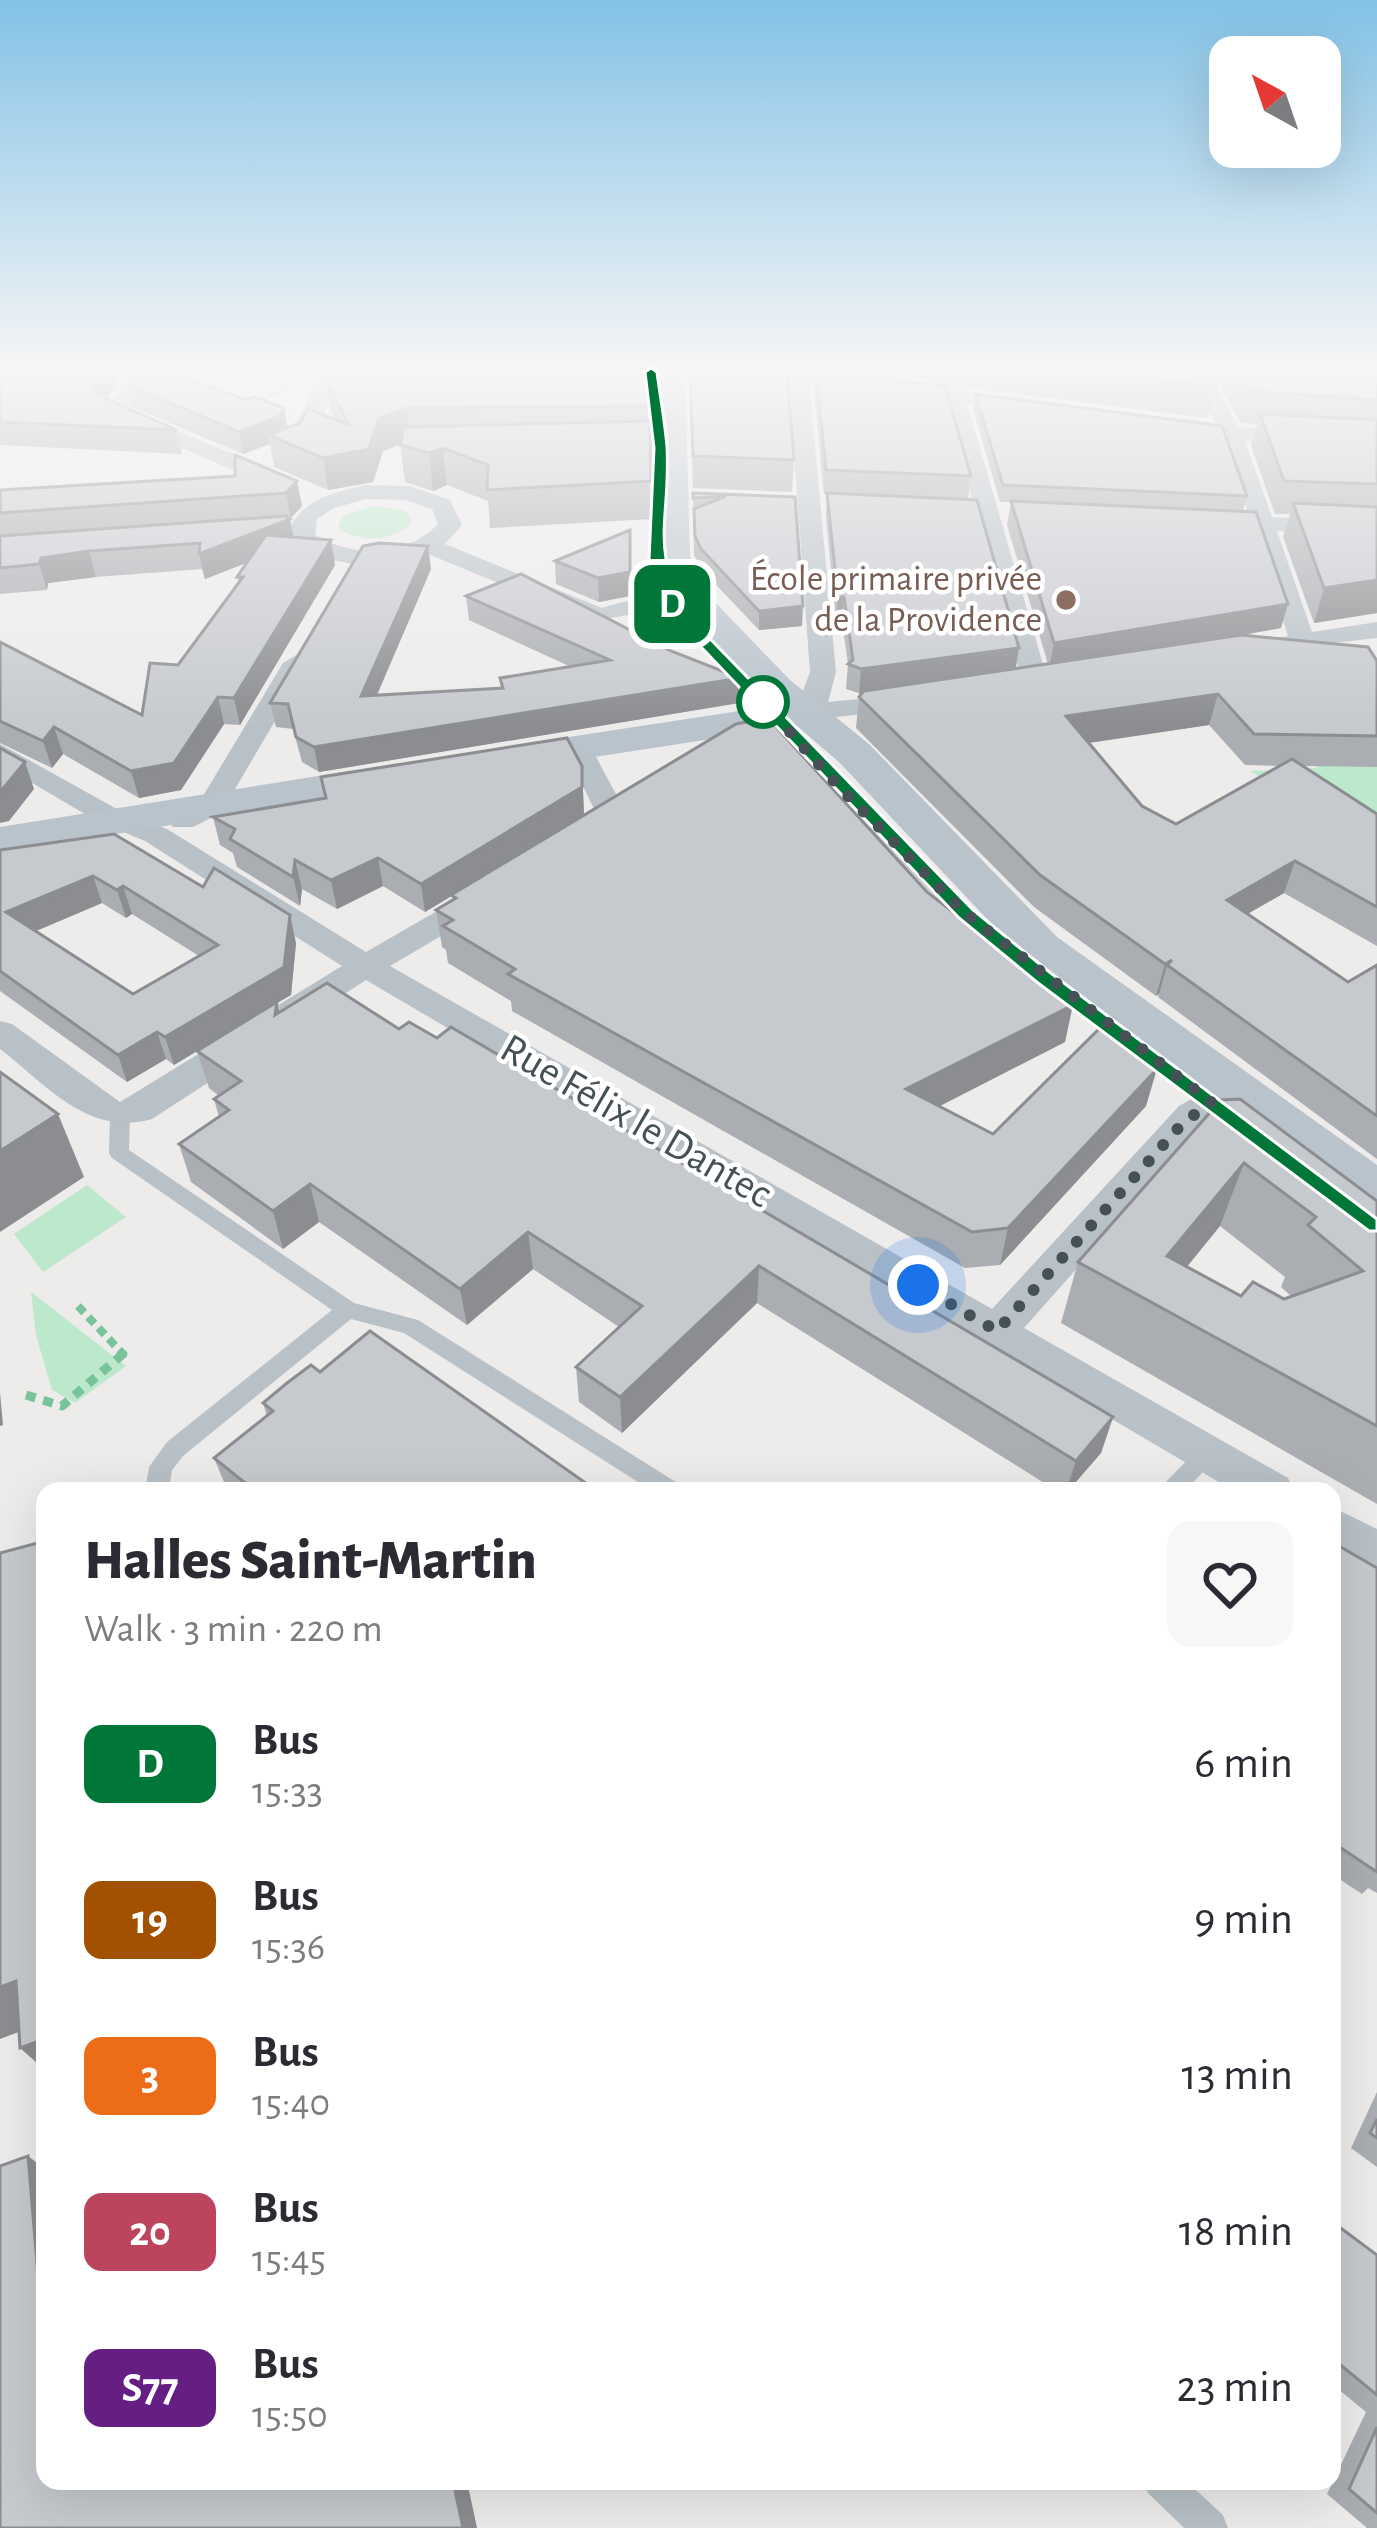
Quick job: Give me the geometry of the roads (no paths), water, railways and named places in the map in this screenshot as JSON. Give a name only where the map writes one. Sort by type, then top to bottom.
[{"type":"main road","points":[[682,490],[687,500],[673,556],[693,600],[802,718],[1040,946],[1225,1103],[1377,1193]]},
{"type":"main road","points":[[474,782],[736,738],[802,718]]},
{"type":"main road","points":[[0,860],[211,807],[725,722],[802,718]]},
{"type":"main road","points":[[0,840],[138,828],[429,789]]},
{"type":"street","points":[[297,490],[326,503]]},
{"type":"street","points":[[369,490],[326,503],[290,530],[350,568],[428,545],[450,525],[442,505],[406,490]]},
{"type":"street","points":[[802,718],[820,692],[823,672],[807,490]]},
{"type":"street","points":[[979,490],[1035,681]]},
{"type":"street","points":[[1251,490],[1303,641]]},
{"type":"street","points":[[1179,520],[1377,530]]},
{"type":"street","points":[[428,545],[600,616],[626,610]]},
{"type":"street","points":[[1235,652],[1303,641],[1363,639]]},
{"type":"street","points":[[211,807],[308,641]]},
{"type":"street","points":[[802,718],[944,696]]},
{"type":"street","name":"Rue Félix le Dantec","points":[[0,752],[138,828],[368,967],[1256,1482]]},
{"type":"street","points":[[550,856],[602,823],[609,809],[586,764]]},
{"type":"street","points":[[0,1032],[103,1110],[120,1114],[139,1110],[515,878]]},
{"type":"street","points":[[997,1331],[1181,1125],[1225,1103]]},
{"type":"street","points":[[1341,1531],[1377,1552]]},
{"type":"lane","points":[[659,490],[656,560],[662,584],[687,622],[802,718]]},
{"type":"lane","points":[[120,1114],[119,1153],[348,1310],[410,1325],[656,1482]]},
{"type":"lane","points":[[158,1482],[161,1467],[175,1449],[348,1310]]},
{"type":"lane","points":[[1178,1482],[1208,1454]]},
{"type":"lane","points":[[1170,2490],[1210,2528]]},
{"type":"place","name":"École primaire privée de la Providence","points":[[1066,600]]}]
